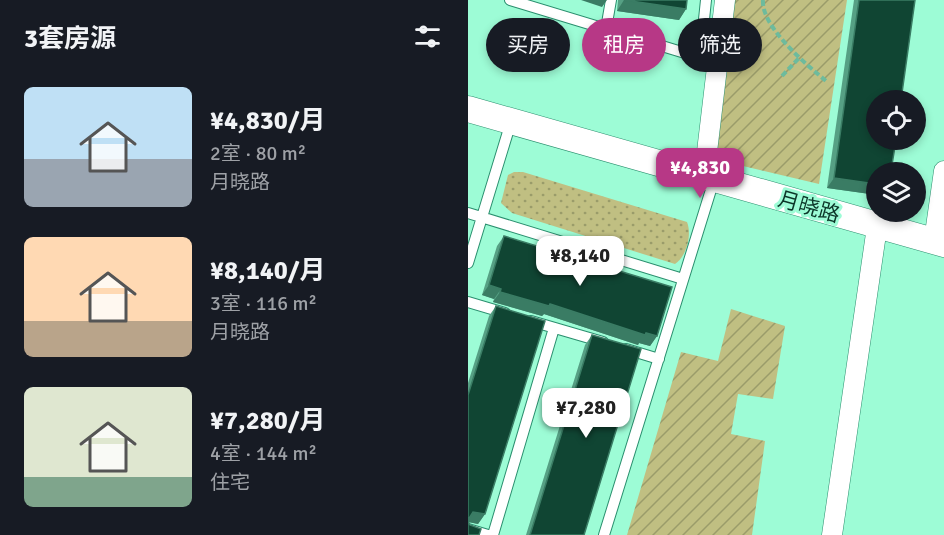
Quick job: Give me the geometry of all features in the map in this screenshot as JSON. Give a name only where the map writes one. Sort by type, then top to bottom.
[{"type":"street","points":[[720,18],[725,0]]},
{"type":"street","points":[[709,72],[709,179]]},
{"type":"street","name":"月晓路","points":[[468,109],[939,243]]},
{"type":"street","points":[[939,243],[944,171]]},
{"type":"street","points":[[832,535],[877,227]]},
{"type":"lane","points":[[510,0],[582,22]]},
{"type":"lane","points":[[608,18],[611,0]]},
{"type":"lane","points":[[706,0],[707,18]]},
{"type":"lane","points":[[468,263],[512,122]]},
{"type":"lane","points":[[604,535],[683,279],[709,179]]},
{"type":"lane","points":[[468,213],[683,279]]},
{"type":"lane","points":[[468,302],[659,359]]},
{"type":"lane","points":[[493,535],[554,328]]},
{"type":"lane","points":[[468,529],[488,535]]},
{"type":"path","points":[[763,0],[762,7],[781,38],[799,58],[826,81]]},
{"type":"path","points":[[782,76],[799,58]]},
{"type":"shaded area","points":[[732,0],[847,0],[819,184],[714,159],[724,72],[762,72],[762,18],[730,18]]},
{"type":"shaded area","points":[[523,172],[687,222],[689,232],[683,256],[675,264],[512,213],[501,203],[508,175]]},
{"type":"shaded area","points":[[731,309],[785,326],[773,399],[738,394],[731,434],[765,441],[752,535],[627,535],[681,352],[718,361]]},
{"type":"building","points":[[624,0],[687,0],[686,9]]},
{"type":"building","points":[[859,0],[915,0],[902,90],[866,90],[866,150],[894,150],[892,162],[866,162],[866,183],[834,178]]},
{"type":"building","points":[[504,236],[672,287],[657,336],[646,333],[645,335],[550,304],[549,306],[500,292],[501,289],[489,285]]},
{"type":"building","points":[[496,306],[545,321],[485,514],[473,512],[468,520],[468,395]]},
{"type":"building","points":[[592,335],[641,349],[584,535],[530,535]]},
{"type":"building","points":[[468,521],[470,525],[481,529],[479,535],[468,535]]}]
